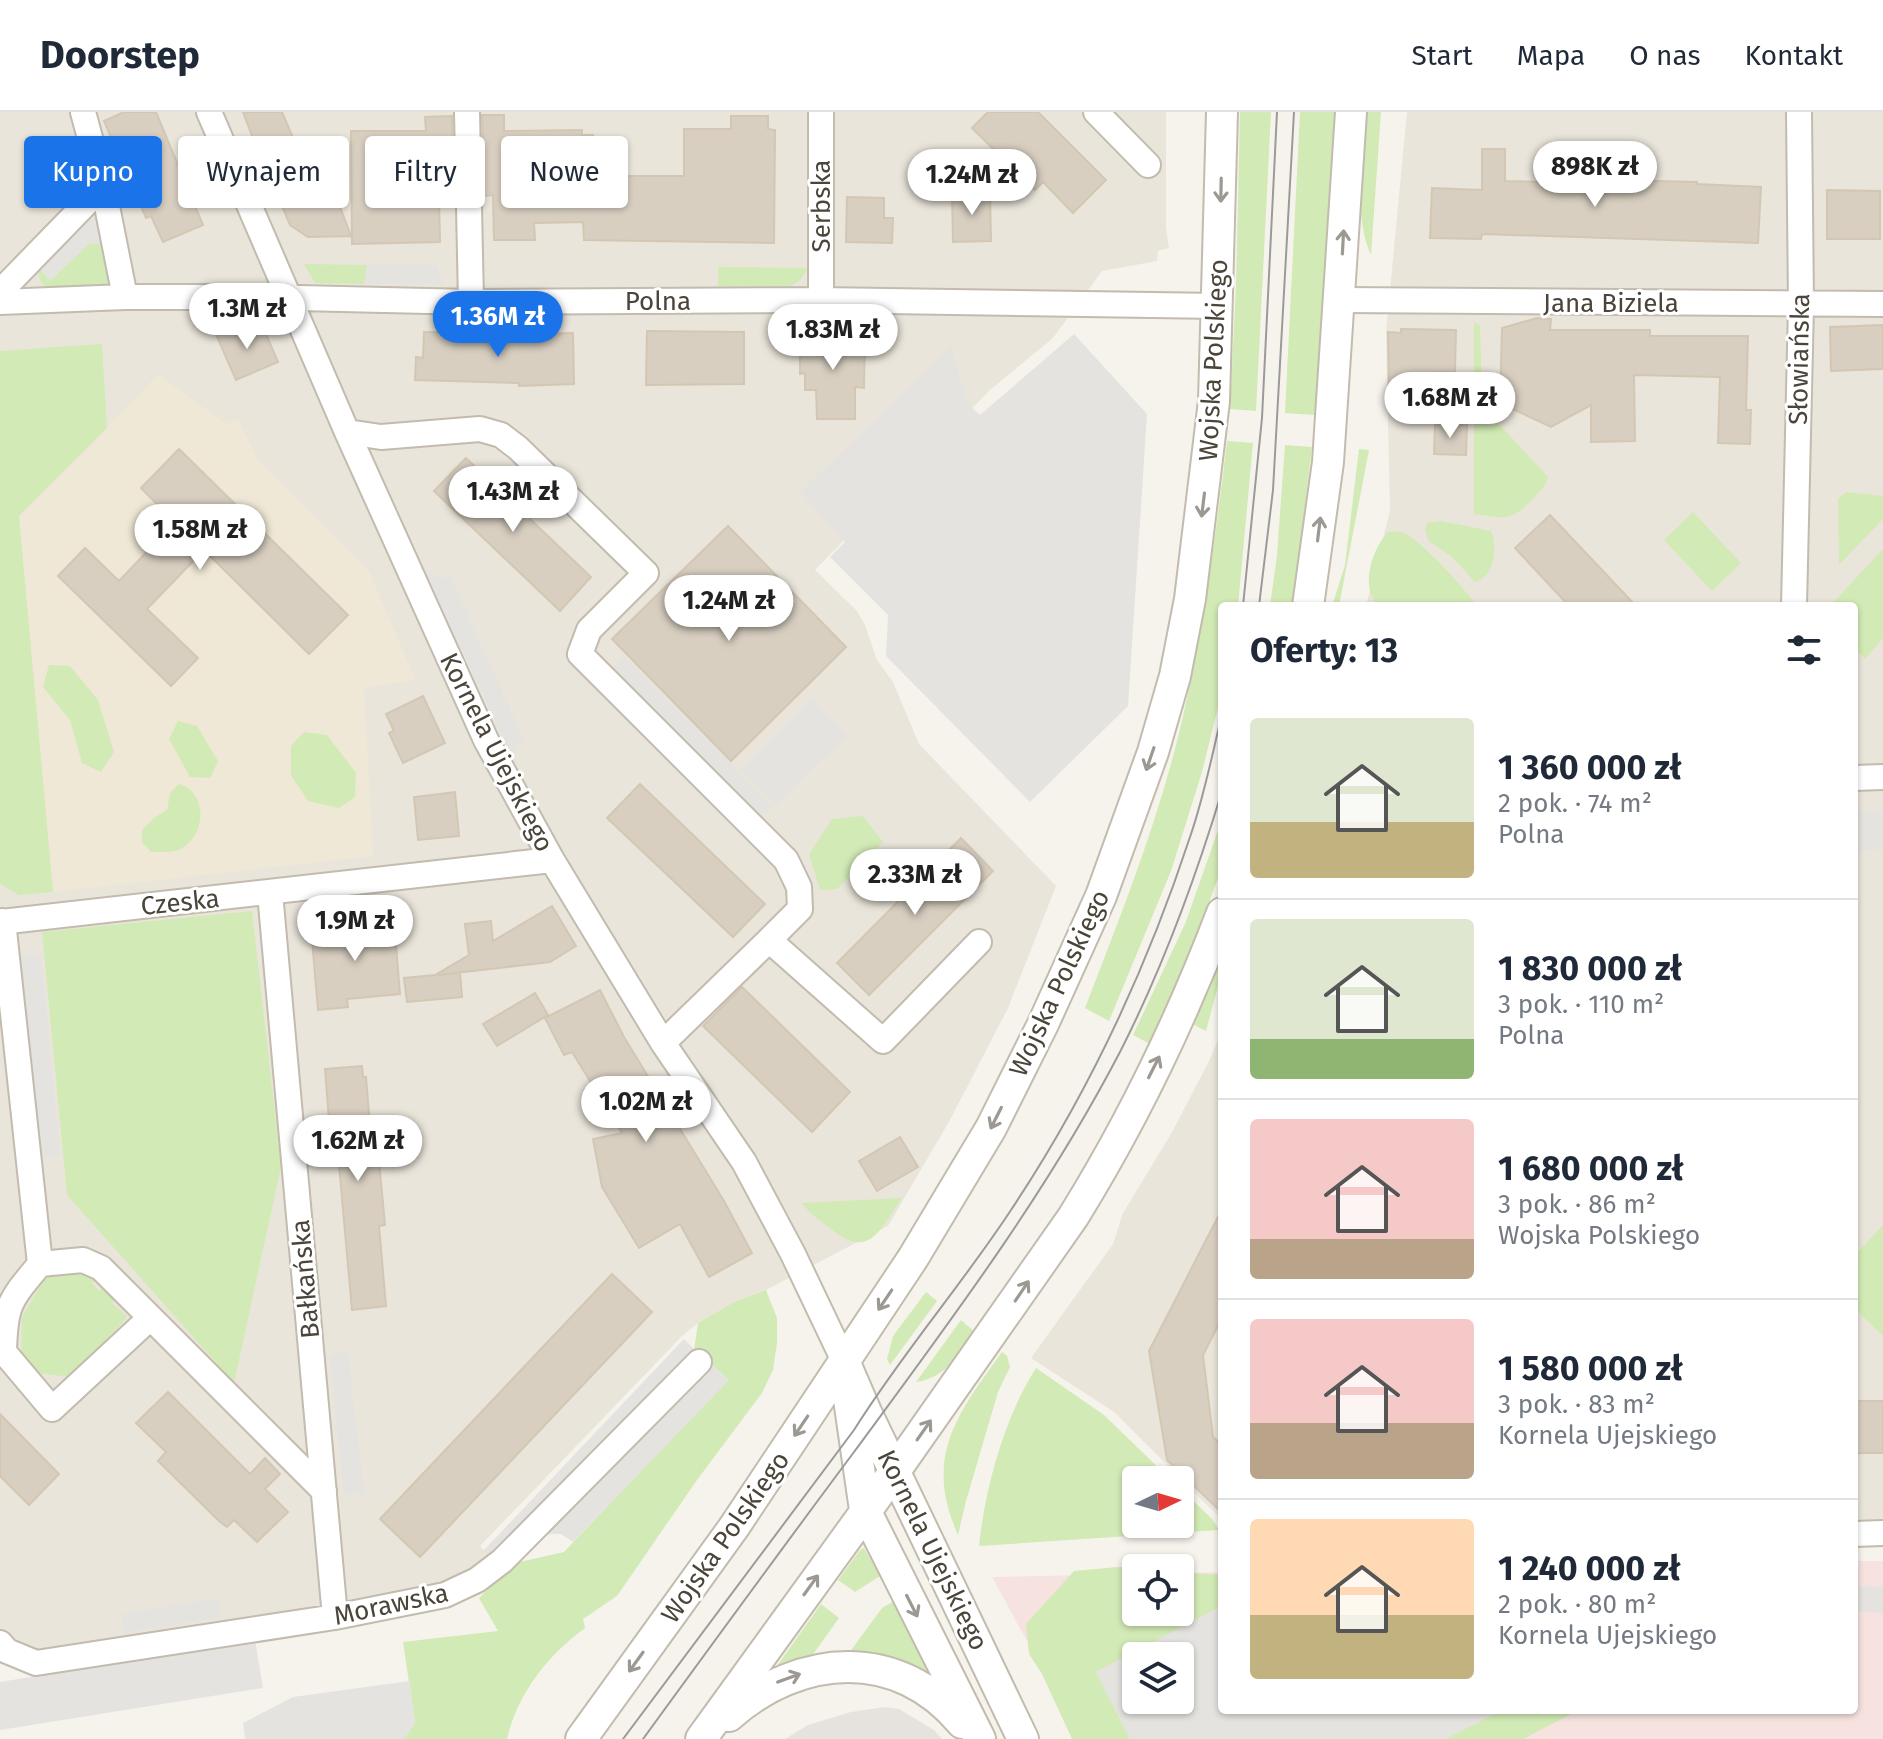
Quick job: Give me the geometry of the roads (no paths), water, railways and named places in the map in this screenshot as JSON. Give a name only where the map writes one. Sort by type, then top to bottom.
[{"type":"street","points":[[83,112],[89,136]]},
{"type":"street","name":"Kornela Ujejskiego","points":[[209,112],[347,432],[486,740],[552,860],[663,1043],[744,1162],[793,1254],[1023,1739]]},
{"type":"street","points":[[467,112],[471,302]]},
{"type":"street","name":"Serbska","points":[[821,112],[821,300]]},
{"type":"street","points":[[1096,112],[1148,165]]},
{"type":"street","name":"Wojska Polskiego","points":[[581,1739],[734,1527],[913,1258],[991,1128],[1043,1024],[1101,896],[1153,752],[1175,676],[1190,599],[1213,415],[1219,306],[1222,112]]},
{"type":"street","points":[[1309,602],[1328,462],[1351,112]]},
{"type":"street","name":"Słowiańska","points":[[1794,602],[1801,305],[1799,112]]},
{"type":"street","points":[[0,292],[82,208]]},
{"type":"street","points":[[107,208],[125,297]]},
{"type":"street","name":"Polna","points":[[0,302],[125,297],[471,302],[821,300],[1219,306]]},
{"type":"street","name":"Jana Biziela","points":[[1340,300],[1883,304]]},
{"type":"street","points":[[347,432],[381,437],[480,429],[501,435],[646,573],[589,630],[580,654],[786,860],[799,887],[800,909],[663,1043]]},
{"type":"street","points":[[1858,778],[1883,777]]},
{"type":"street","name":"Czeska","points":[[1,922],[552,860]]},
{"type":"street","name":"Bałkańska","points":[[270,893],[335,1617]]},
{"type":"street","points":[[1,922],[40,1264]]},
{"type":"street","points":[[702,1739],[998,1326],[1095,1182],[1171,1033],[1218,922]]},
{"type":"street","points":[[769,940],[883,1041],[979,942]]},
{"type":"street","points":[[150,1318],[52,1409],[4,1352],[5,1317],[14,1296],[40,1264],[83,1260],[101,1268],[324,1491]]},
{"type":"street","name":"Kornela Ujejskiego","points":[[844,1361],[865,1510],[978,1739]]},
{"type":"street","name":"Morawska","points":[[0,1643],[7,1651],[36,1663],[335,1617],[445,1595],[477,1580],[502,1561],[699,1362]]},
{"type":"street","points":[[1858,1534],[1883,1533]]},
{"type":"street","points":[[702,1739],[744,1704],[776,1683],[806,1672],[845,1666],[886,1672],[912,1681],[946,1705],[978,1739]]},
{"type":"tram line","points":[[1243,602],[1262,418],[1277,112]]},
{"type":"tram line","points":[[1259,602],[1273,490],[1294,112]]},
{"type":"tram line","points":[[623,1739],[854,1430],[990,1240],[1064,1124],[1112,1031],[1154,935],[1195,822],[1218,731]]},
{"type":"tram line","points":[[643,1739],[961,1306],[1061,1155],[1121,1050],[1151,987],[1189,890],[1218,804]]}]
